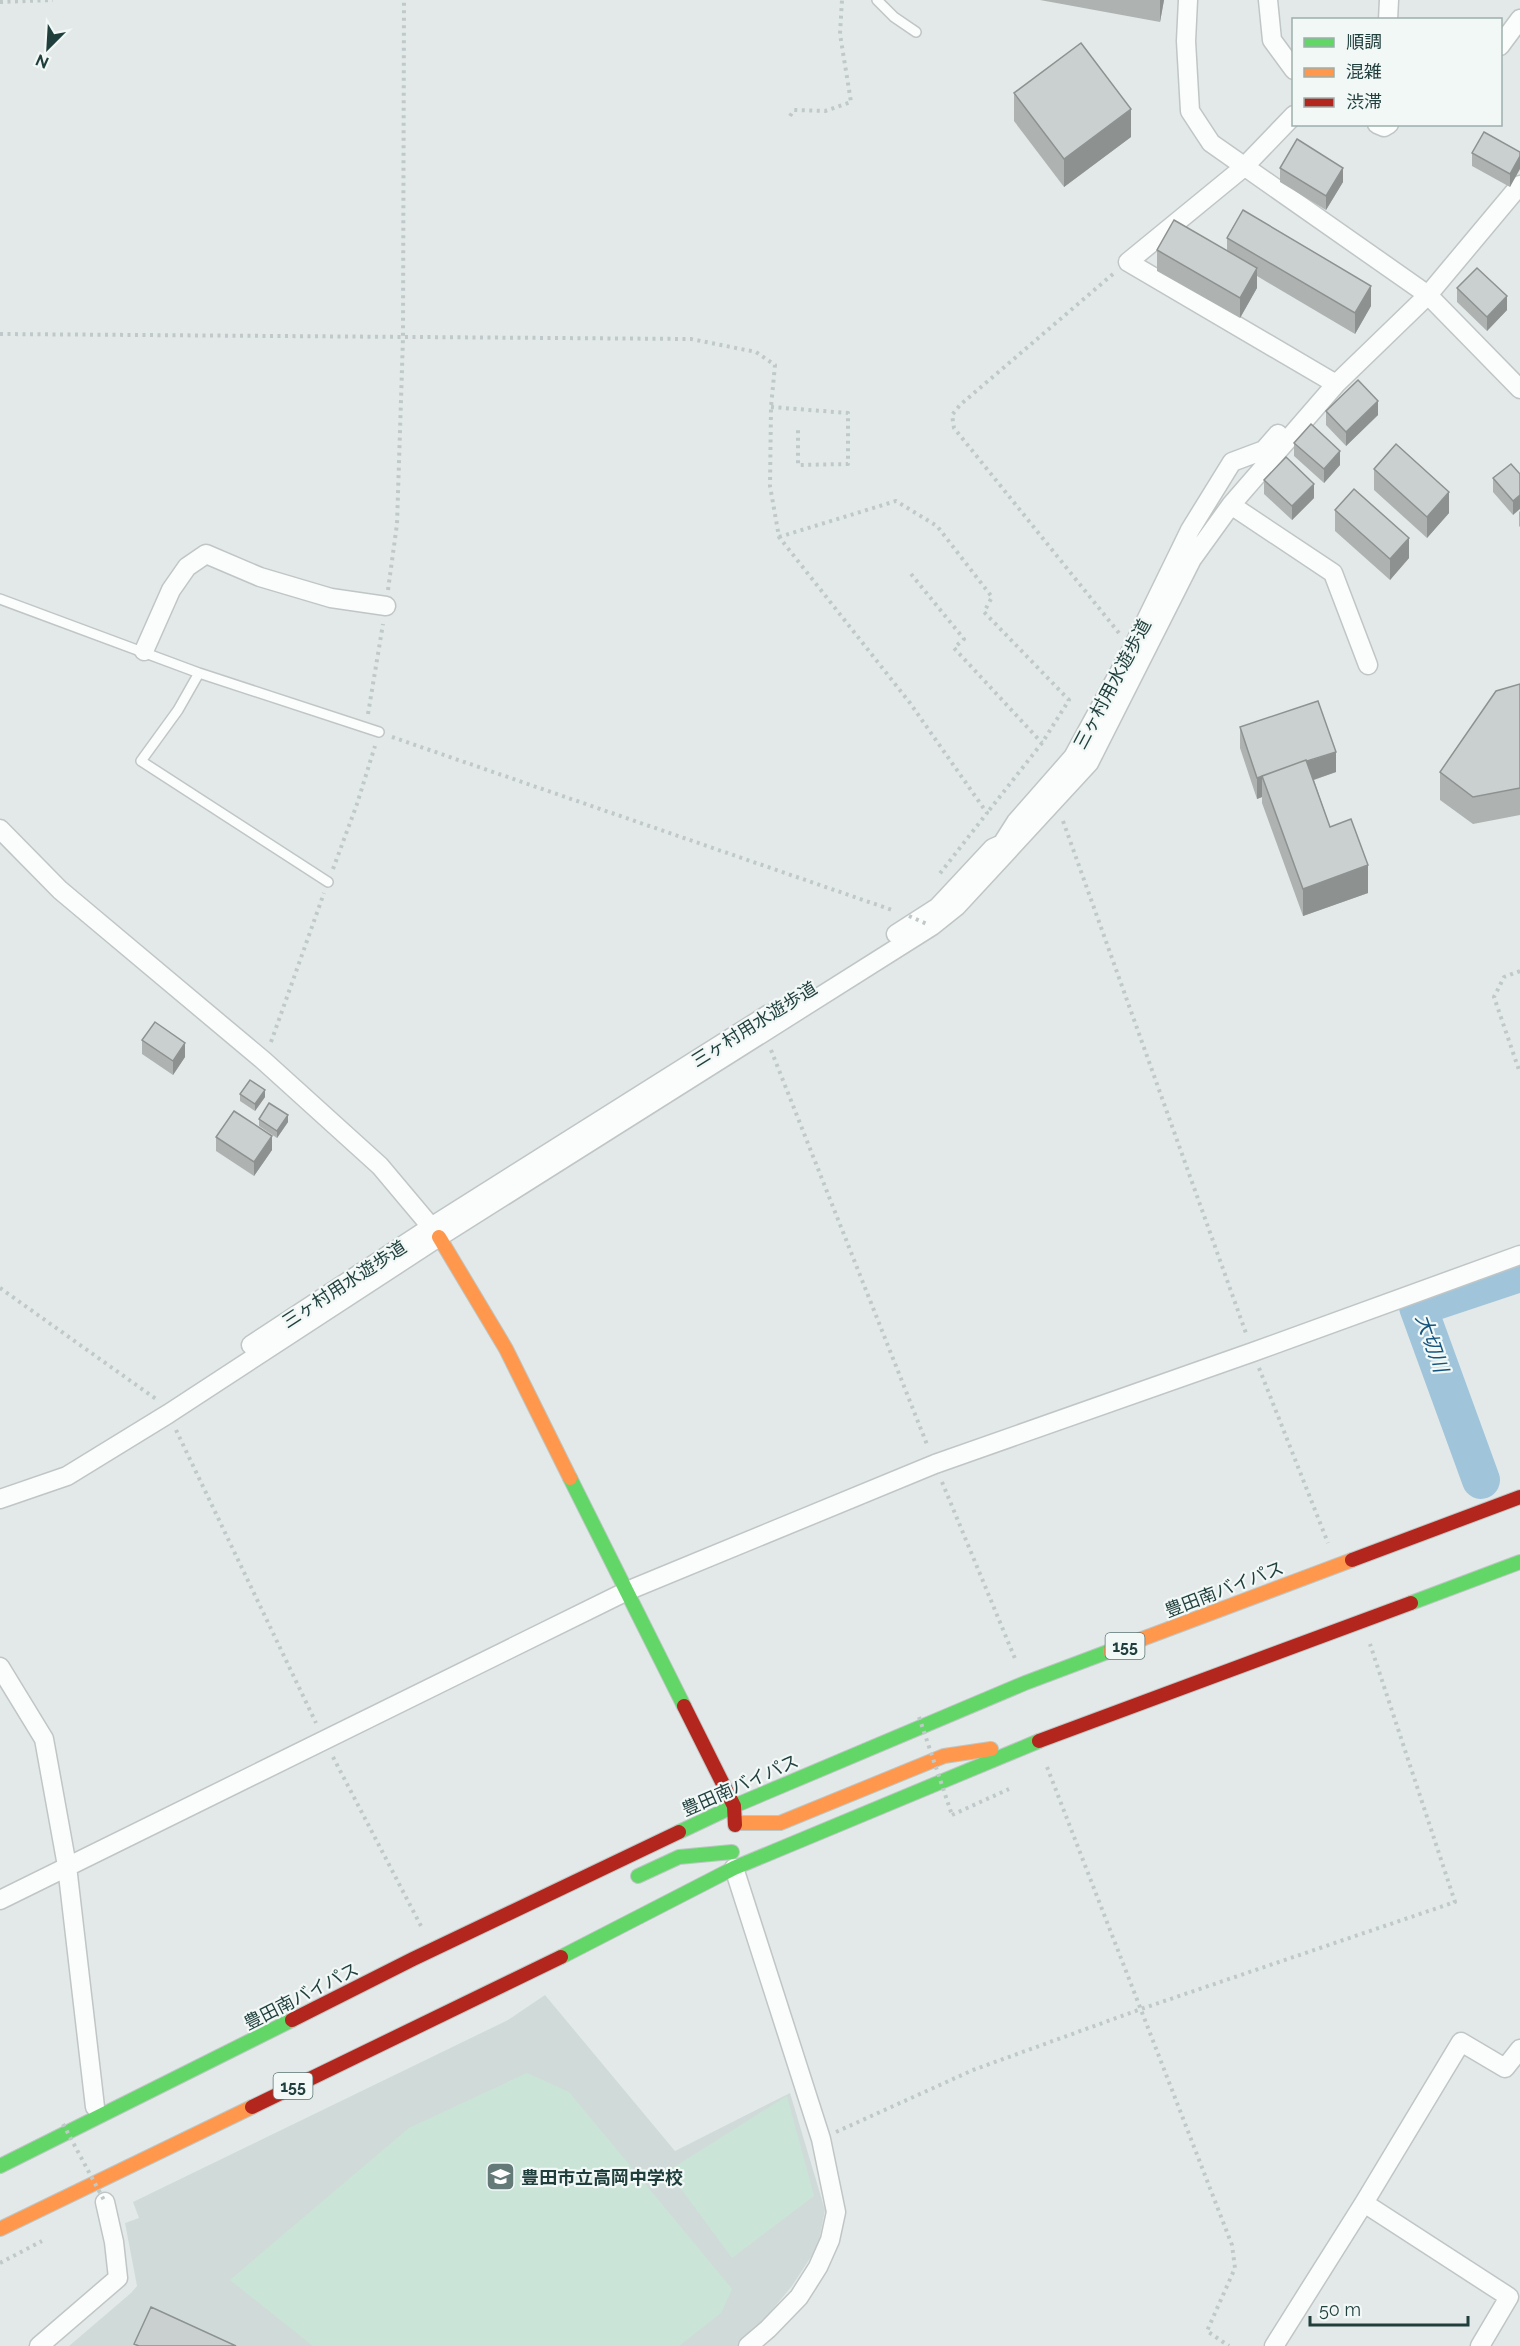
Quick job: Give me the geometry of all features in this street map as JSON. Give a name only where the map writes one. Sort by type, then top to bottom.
[{"type":"main road","points":[[435,1232],[506,1349],[734,1806],[733,1860],[679,1857],[626,1881]]},
{"type":"main road","name":"豊田南バイパス","points":[[0,2166],[413,1959],[734,1806],[1025,1683],[1520,1497]]},
{"type":"main road","name":"155","points":[[0,2229],[588,1944],[733,1860],[1037,1742],[1520,1562]]},
{"type":"main road","points":[[735,1823],[780,1823],[944,1755],[1037,1742]]},
{"type":"main road","points":[[413,1959],[466,1950]]},
{"type":"street","points":[[1188,0],[1186,41],[1190,111],[1211,143],[1428,295],[1520,389]]},
{"type":"street","points":[[1268,0],[1272,40],[1292,69]]},
{"type":"street","points":[[1388,18],[1389,0]]},
{"type":"street","points":[[1502,43],[1520,19]]},
{"type":"street","points":[[1292,116],[1244,167],[1128,262],[1332,381]]},
{"type":"street","points":[[0,1499],[67,1476],[165,1408],[435,1232],[764,1032],[932,926],[948,913],[1089,764],[1192,559],[1231,506],[1332,381],[1428,295],[1520,185]]},
{"type":"street","name":"三ヶ村用水遊歩道","points":[[435,1232],[938,907],[993,848],[1002,844],[1016,822],[1073,757],[1132,649],[1190,530],[1232,462],[1264,450],[1332,381]]},
{"type":"street","points":[[1231,506],[1333,573],[1368,665]]},
{"type":"street","points":[[144,651],[171,590],[187,567],[206,554],[260,577],[331,598],[386,606]]},
{"type":"street","points":[[0,829],[60,890],[264,1061],[380,1166],[435,1232]]},
{"type":"street","points":[[0,1900],[627,1591],[935,1464],[1520,1255]]},
{"type":"street","points":[[0,1488],[36,1476],[67,1461],[165,1408]]},
{"type":"street","points":[[0,1667],[44,1739],[67,1866],[95,2107]]},
{"type":"street","points":[[733,1860],[821,2139],[836,2212],[830,2240],[818,2267],[799,2297],[748,2346]]},
{"type":"street","points":[[1274,2346],[1461,2042],[1505,2068],[1520,2049]]},
{"type":"street","points":[[39,2346],[118,2278],[114,2242],[105,2202]]},
{"type":"street","points":[[1364,2203],[1509,2297],[1480,2346]]},
{"type":"lane","points":[[877,0],[894,17],[916,32]]},
{"type":"lane","points":[[0,599],[198,673],[379,732]]},
{"type":"lane","points":[[198,673],[178,710],[141,761],[328,882]]},
{"type":"path","points":[[0,2],[53,0]]},
{"type":"path","points":[[366,727],[397,524],[403,338],[404,0]]},
{"type":"path","points":[[790,116],[794,110],[825,111],[850,102],[840,34],[842,0]]},
{"type":"path","points":[[1128,262],[960,405],[952,415],[954,428],[1132,649]]},
{"type":"path","points":[[0,334],[690,339],[756,352],[775,365],[771,407],[770,486],[779,537],[910,703],[987,813]]},
{"type":"path","points":[[771,407],[848,413],[848,464],[798,465],[798,429]]},
{"type":"path","points":[[779,537],[896,501],[937,526],[992,597],[984,612],[1069,700],[1042,743],[936,878]]},
{"type":"path","points":[[911,574],[963,639],[954,648],[1042,743]]},
{"type":"path","points":[[379,732],[896,912]]},
{"type":"path","points":[[1055,800],[1253,1352],[1337,1566]]},
{"type":"path","points":[[915,906],[907,915],[927,924]]},
{"type":"path","points":[[1520,971],[1503,977],[1494,998],[1520,1073]]},
{"type":"path","points":[[764,1032],[935,1464],[1025,1683]]},
{"type":"path","points":[[0,1288],[165,1408],[325,1741],[421,1927]]},
{"type":"path","points":[[821,2139],[974,2070],[1141,2009],[1455,1902],[1363,1621]]},
{"type":"path","points":[[919,1717],[952,1815],[1009,1789]]},
{"type":"path","points":[[1037,1742],[1232,2246],[1235,2268],[1207,2331],[1229,2346]]},
{"type":"path","points":[[63,2124],[105,2202]]},
{"type":"shaded area","name":"豊田市立高岡中学校","points":[[545,1995],[675,2151],[790,2093],[825,2210],[818,2246],[792,2286],[752,2334],[737,2346],[69,2346],[137,2286],[125,2223],[139,2218],[133,2202],[508,2020]]},
{"type":"green space","points":[[527,2073],[569,2092],[732,2289],[721,2313],[679,2346],[313,2346],[230,2280],[409,2128]]},
{"type":"green space","points":[[787,2096],[814,2196],[732,2258],[668,2171]]},
{"type":"building","points":[[1081,43],[1131,109],[1064,159],[1014,93]]},
{"type":"building","points":[[1484,132],[1520,152],[1510,174],[1472,153]]},
{"type":"building","points":[[1297,139],[1343,168],[1326,196],[1280,168]]},
{"type":"building","points":[[1243,210],[1371,286],[1355,313],[1227,238]]},
{"type":"building","points":[[1174,220],[1257,268],[1240,298],[1157,250]]},
{"type":"building","points":[[1477,268],[1507,296],[1487,317],[1457,288]]},
{"type":"building","points":[[1358,380],[1378,401],[1346,432],[1326,411]]},
{"type":"building","points":[[1311,424],[1340,451],[1324,469],[1294,443]]},
{"type":"building","points":[[1396,444],[1449,492],[1427,517],[1374,469]]},
{"type":"building","points":[[1286,457],[1314,484],[1292,506],[1264,480]]},
{"type":"building","points":[[1511,464],[1520,474],[1520,495],[1513,501],[1493,478]]},
{"type":"building","points":[[1354,489],[1409,538],[1390,559],[1335,510]]},
{"type":"building","points":[[1520,684],[1520,788],[1473,797],[1440,772],[1496,691]]},
{"type":"building","points":[[1318,701],[1336,752],[1257,778],[1240,727]]},
{"type":"building","points":[[1306,760],[1330,827],[1351,819],[1368,865],[1303,889],[1262,776]]},
{"type":"building","points":[[155,1022],[185,1043],[173,1061],[142,1040]]},
{"type":"building","points":[[250,1080],[265,1090],[255,1104],[240,1094]]},
{"type":"building","points":[[269,1103],[288,1115],[277,1131],[259,1119]]},
{"type":"building","points":[[234,1111],[272,1136],[254,1162],[216,1137]]},
{"type":"building","points":[[151,2307],[236,2346],[139,2346],[134,2344]]},
{"type":"waterway","name":"大切川","points":[[1481,1480],[1418,1307],[1520,1273]]},
{"type":"traffic: fast","points":[[570,1478],[684,1706]]},
{"type":"traffic: fast","points":[[1411,1603],[1520,1562]]},
{"type":"traffic: fast","points":[[679,1832],[734,1806],[1025,1683],[1110,1651]]},
{"type":"traffic: fast","points":[[561,1957],[734,1868],[1039,1741]]},
{"type":"traffic: fast","points":[[638,1876],[679,1857],[732,1852]]},
{"type":"traffic: fast","points":[[0,2166],[292,2020]]},
{"type":"traffic: slow","points":[[439,1237],[506,1349],[570,1478]]},
{"type":"traffic: slow","points":[[1110,1651],[1352,1560]]},
{"type":"traffic: slow","points":[[735,1823],[780,1823],[944,1756],[991,1749]]},
{"type":"traffic: slow","points":[[0,2229],[252,2107]]},
{"type":"traffic: jam","points":[[1352,1560],[1520,1497]]},
{"type":"traffic: jam","points":[[1039,1741],[1411,1603]]},
{"type":"traffic: jam","points":[[684,1706],[734,1806],[735,1825]]},
{"type":"traffic: jam","points":[[292,2020],[413,1959],[679,1832]]},
{"type":"traffic: jam","points":[[252,2107],[561,1957]]},
{"type":"place","name":"豊田市立高岡中学校","points":[[500,2177]]}]
